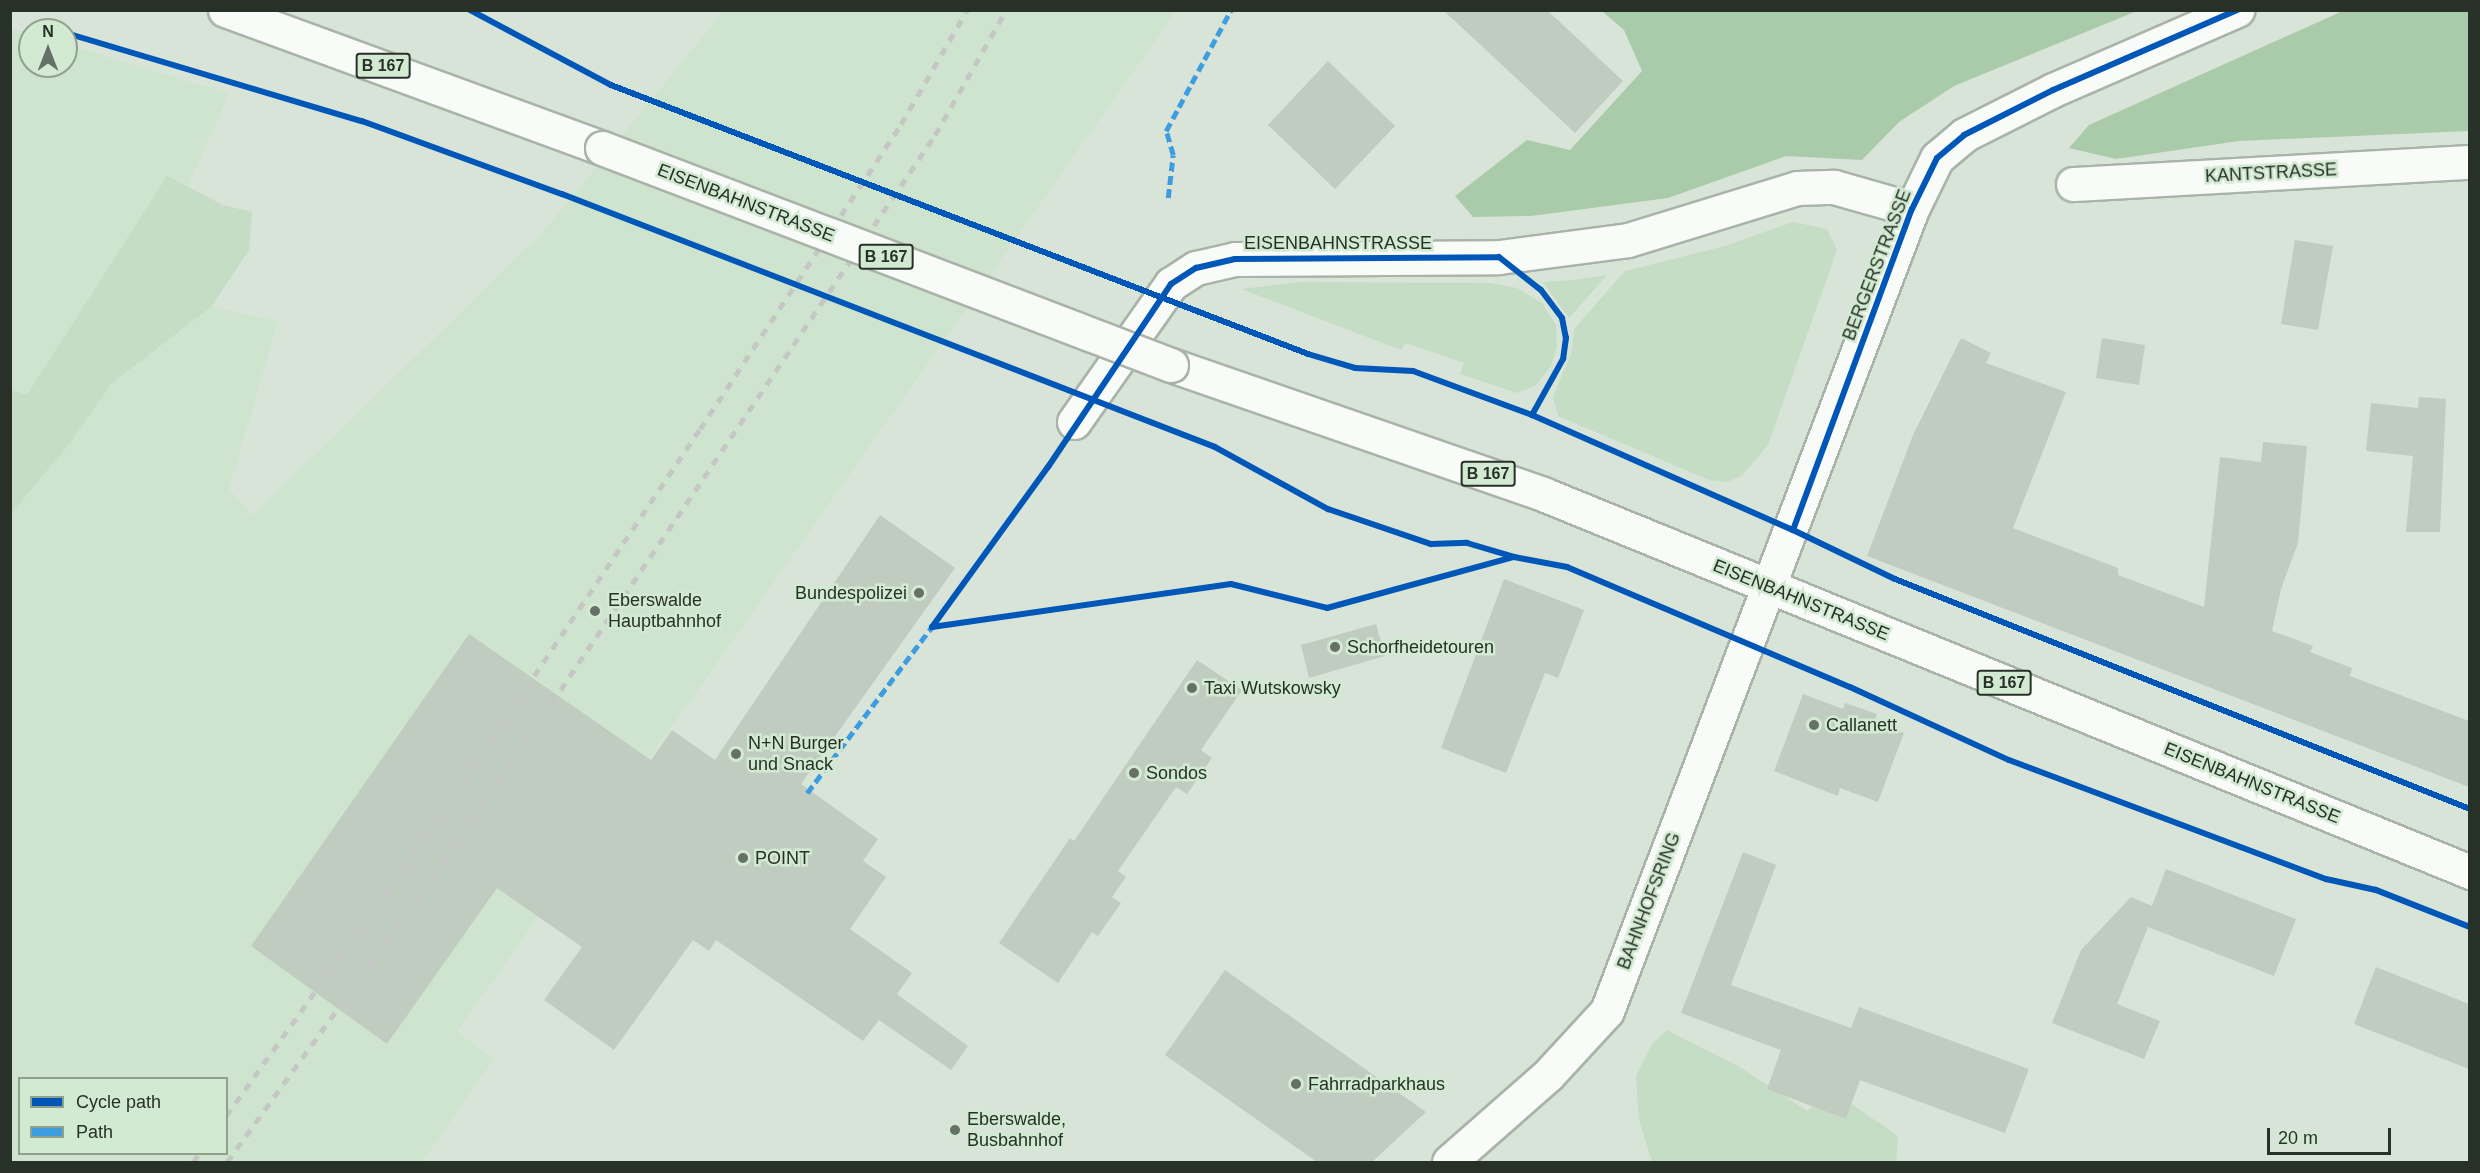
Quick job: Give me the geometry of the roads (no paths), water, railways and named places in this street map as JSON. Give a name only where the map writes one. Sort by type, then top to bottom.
[{"type":"street","name":"EISENBAHNSTRASSE","points":[[225,10],[602,148],[1170,365],[1504,479],[2469,872]]},
{"type":"street","name":"BERGERSTRASSE","points":[[1769,586],[1912,209],[1937,158],[1964,135],[2053,90],[2237,10]]},
{"type":"street","name":"KANTSTRASSE","points":[[2073,184],[2469,162]]},
{"type":"street","name":"EISENBAHNSTRASSE","points":[[1074,422],[1171,284],[1196,268],[1235,259],[1499,257],[1628,240],[1797,188],[1834,188],[1912,209]]},
{"type":"street","name":"BAHNHOFSRING","points":[[1449,1162],[1548,1075],[1607,1011],[1769,586]]},
{"type":"railway","points":[[228,1113],[427,835],[700,429],[901,124],[967,10]]},
{"type":"railway","points":[[227,1162],[453,849],[935,135],[1006,10]]},
{"type":"railway","points":[[193,1162],[198,1155]]},
{"type":"place","name":"Bundespolizei","points":[[919,593]]},
{"type":"place","name":"Eberswalde Hauptbahnhof","points":[[595,611]]},
{"type":"place","name":"Schorfheidetouren","points":[[1335,647]]},
{"type":"place","name":"Taxi Wutskowsky","points":[[1192,688]]},
{"type":"place","name":"Callanett","points":[[1814,725]]},
{"type":"place","name":"N+N Burger und Snack","points":[[736,754]]},
{"type":"place","name":"Sondos","points":[[1134,773]]},
{"type":"place","name":"POINT","points":[[743,858]]},
{"type":"place","name":"Fahrradparkhaus","points":[[1296,1084]]},
{"type":"place","name":"Eberswalde, Busbahnhof","points":[[955,1130]]}]
